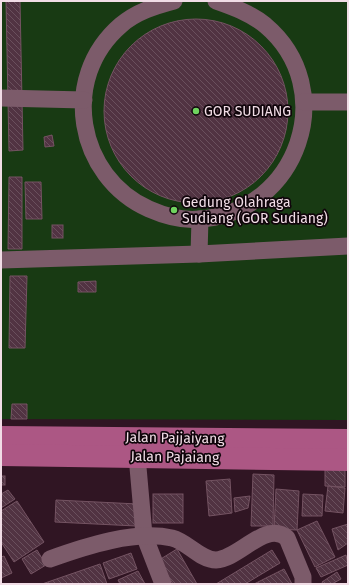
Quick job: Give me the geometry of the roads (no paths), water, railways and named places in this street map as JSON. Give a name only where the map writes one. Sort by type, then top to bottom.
[{"type":"main road","name":"Jalan Pajjaiyang","points":[[1,437],[348,440]]},
{"type":"main road","name":"Jalan Pajaiang","points":[[1,455],[348,460]]},
{"type":"street","points":[[174,1],[150,7],[121,25],[99,51],[86,82],[83,116],[91,150],[108,179],[134,202],[165,216],[200,219],[234,212],[264,195],[287,169],[301,137],[304,102],[298,74],[285,47],[259,21],[241,9],[216,1]]},
{"type":"street","points":[[1,98],[84,100]]},
{"type":"street","points":[[304,102],[348,102]]},
{"type":"street","points":[[198,254],[200,219]]},
{"type":"street","points":[[1,260],[198,254],[348,246]]},
{"type":"street","points":[[137,456],[144,535],[163,584]]},
{"type":"street","points":[[50,559],[94,546],[144,535],[173,539],[188,544],[206,557],[216,560],[230,555],[266,534],[276,533],[283,534],[288,538],[303,577],[304,584]]},
{"type":"place","name":"GOR SUDIANG","points":[[196,111]]},
{"type":"place","name":"Gedung Olahraga Sudiang (GOR Sudiang)","points":[[174,210]]}]
